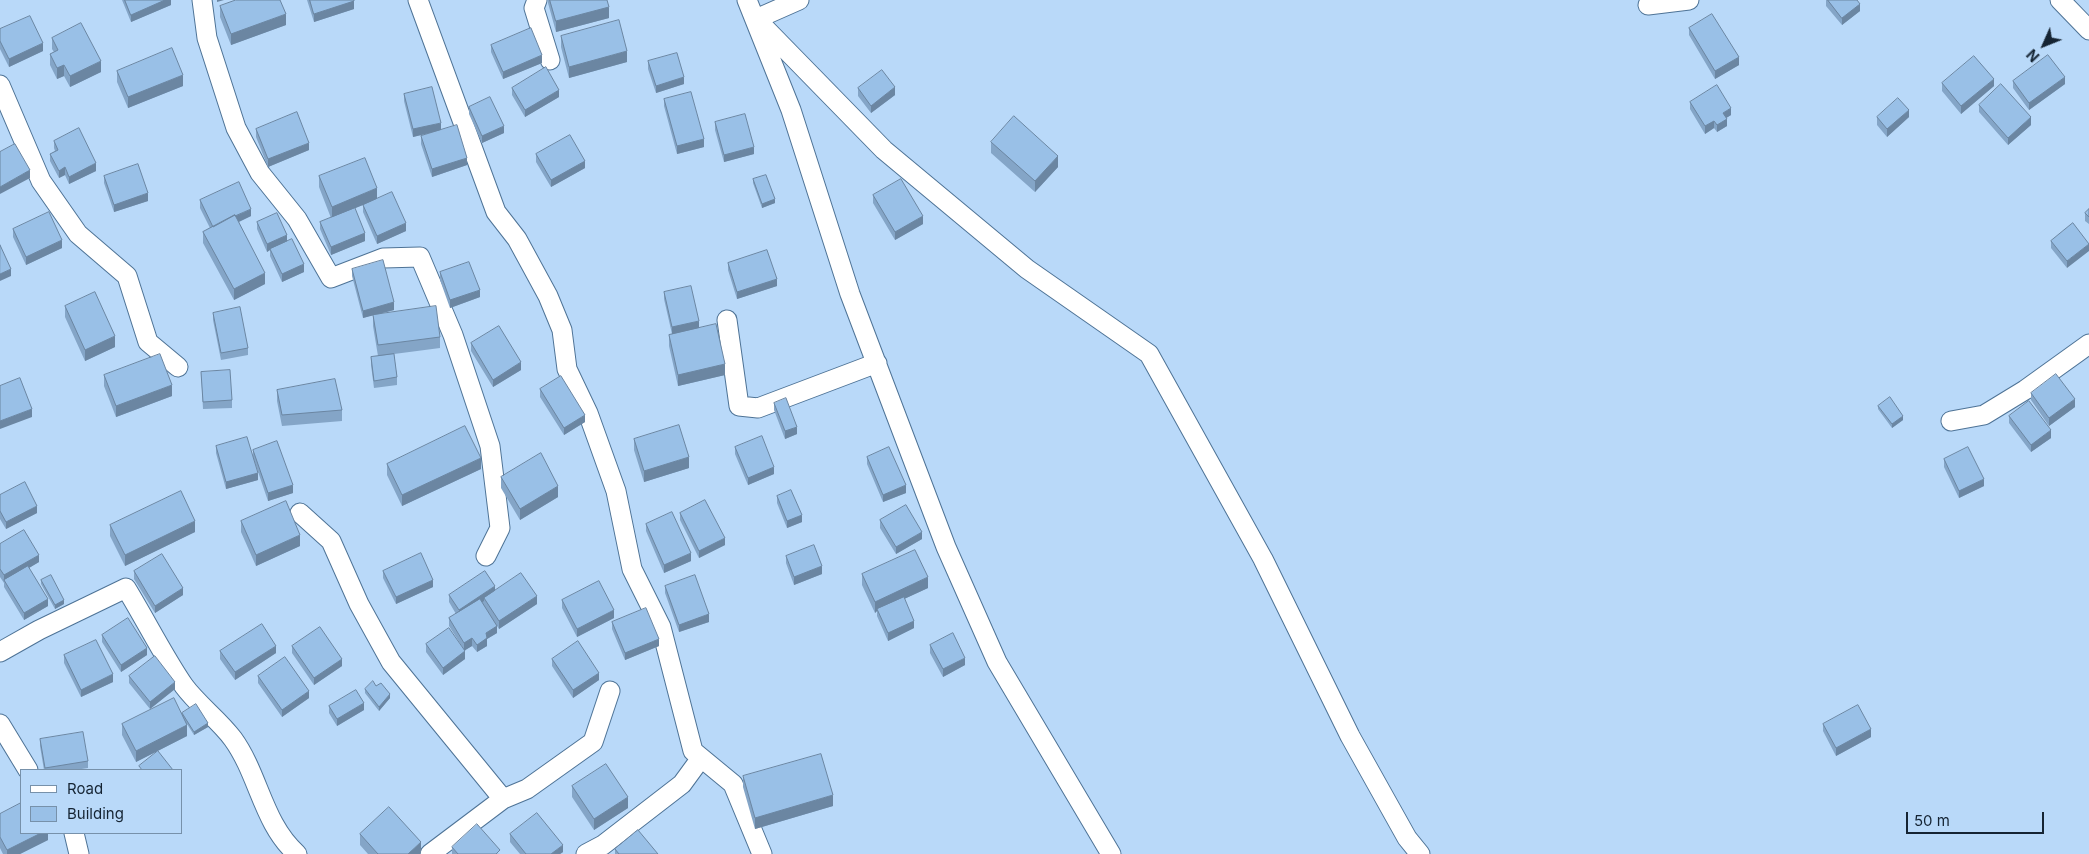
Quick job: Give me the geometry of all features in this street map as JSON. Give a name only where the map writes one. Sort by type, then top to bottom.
[{"type":"street","points":[[202,0],[208,38],[236,128],[260,173],[297,219],[331,278],[383,258],[420,258],[453,335],[490,446],[500,528],[486,556]]},
{"type":"street","points":[[418,0],[496,212],[517,239],[548,296],[562,330],[567,369],[588,414],[616,491],[632,569],[661,627],[693,752],[733,784],[762,854]]},
{"type":"street","points":[[536,0],[534,8],[550,60]]},
{"type":"street","points":[[747,0],[791,110],[850,294],[946,547],[997,662],[1111,854]]},
{"type":"street","points":[[756,19],[799,0]]},
{"type":"street","points":[[1648,5],[1689,0]]},
{"type":"street","points":[[2060,0],[2089,30]]},
{"type":"street","points":[[756,19],[884,150],[1027,269],[1149,354],[1263,559],[1350,736],[1407,838],[1420,854]]},
{"type":"street","points":[[0,85],[41,181],[78,234],[127,276],[148,342],[178,367]]},
{"type":"street","points":[[727,320],[739,406],[758,408],[877,363]]},
{"type":"street","points":[[1951,420],[1984,416],[2025,390],[2089,344]]},
{"type":"street","points":[[300,513],[331,541],[358,604],[390,662],[503,799]]},
{"type":"street","points":[[0,652],[39,630],[126,588],[185,686],[233,739],[248,767],[270,818],[285,843],[297,854]]},
{"type":"street","points":[[430,854],[503,799],[526,789],[593,742],[610,691]]},
{"type":"street","points":[[0,724],[27,769]]},
{"type":"street","points":[[586,854],[603,845],[682,784],[701,758]]},
{"type":"street","points":[[74,834],[79,854]]},
{"type":"building","points":[[125,0],[165,0],[131,15]]},
{"type":"building","points":[[236,0],[280,0],[286,14],[231,34],[220,6]]},
{"type":"building","points":[[310,0],[354,0],[354,1],[314,14]]},
{"type":"building","points":[[550,0],[607,0],[609,7],[556,21]]},
{"type":"building","points":[[1828,0],[1857,0],[1860,4],[1842,18]]},
{"type":"building","points":[[1712,14],[1739,57],[1715,71],[1689,28]]},
{"type":"building","points":[[30,16],[43,43],[9,59],[0,41],[0,29]]},
{"type":"building","points":[[619,20],[627,51],[569,67],[561,36]]},
{"type":"building","points":[[81,23],[101,61],[70,76],[64,65],[57,68],[50,54],[58,50],[52,38]]},
{"type":"building","points":[[531,28],[542,55],[503,72],[491,45]]},
{"type":"building","points":[[172,48],[183,75],[128,97],[117,71]]},
{"type":"building","points":[[677,53],[684,77],[656,86],[648,61]]},
{"type":"building","points":[[2048,55],[2065,77],[2029,103],[2013,81]]},
{"type":"building","points":[[1974,56],[1994,79],[1961,106],[1942,83]]},
{"type":"building","points":[[546,67],[559,90],[525,110],[512,88]]},
{"type":"building","points":[[882,70],[895,87],[871,106],[858,88]]},
{"type":"building","points":[[2001,84],[2031,117],[2008,138],[1979,105]]},
{"type":"building","points":[[1717,85],[1731,108],[1723,113],[1727,119],[1717,125],[1714,121],[1705,126],[1690,102]]},
{"type":"building","points":[[432,87],[441,123],[413,129],[404,94]]},
{"type":"building","points":[[691,92],[704,139],[677,146],[664,99]]},
{"type":"building","points":[[490,97],[504,126],[482,136],[469,107]]},
{"type":"building","points":[[1898,98],[1909,110],[1887,129],[1877,117]]},
{"type":"building","points":[[297,112],[309,143],[268,159],[256,129]]},
{"type":"building","points":[[745,114],[754,147],[724,155],[715,122]]},
{"type":"building","points":[[1014,116],[1058,156],[1035,181],[991,142]]},
{"type":"building","points":[[457,125],[467,158],[432,169],[421,136]]},
{"type":"building","points":[[79,128],[96,163],[69,177],[65,167],[59,171],[50,154],[58,150],[54,141]]},
{"type":"building","points":[[570,135],[585,161],[551,180],[536,154]]},
{"type":"building","points":[[15,144],[30,170],[0,187],[0,152]]},
{"type":"building","points":[[365,158],[377,188],[332,207],[319,176]]},
{"type":"building","points":[[138,164],[148,193],[114,205],[104,176]]},
{"type":"building","points":[[766,175],[775,199],[762,204],[753,179]]},
{"type":"building","points":[[901,179],[923,216],[895,232],[873,195]]},
{"type":"building","points":[[239,182],[251,209],[213,227],[200,200]]},
{"type":"building","points":[[392,192],[406,223],[377,236],[363,205]]},
{"type":"building","points":[[355,208],[365,233],[331,247],[320,222]]},
{"type":"building","points":[[2089,209],[2089,217],[2085,213]]},
{"type":"building","points":[[49,212],[62,240],[26,257],[13,229]]},
{"type":"building","points":[[277,213],[287,235],[267,244],[257,222]]},
{"type":"building","points":[[235,215],[265,273],[234,289],[203,232]]},
{"type":"building","points":[[2073,223],[2089,244],[2067,261],[2051,241]]},
{"type":"building","points":[[292,239],[304,264],[282,274],[270,249]]},
{"type":"building","points":[[0,245],[11,269],[0,274]]},
{"type":"building","points":[[767,250],[777,279],[737,292],[728,263]]},
{"type":"building","points":[[383,260],[394,302],[363,311],[352,269]]},
{"type":"building","points":[[469,262],[480,290],[450,300],[440,272]]},
{"type":"building","points":[[691,286],[699,321],[672,327],[664,292]]},
{"type":"building","points":[[95,292],[115,336],[85,350],[65,306]]},
{"type":"building","points":[[436,306],[440,337],[378,345],[373,315]]},
{"type":"building","points":[[240,307],[248,348],[221,353],[213,313]]},
{"type":"building","points":[[716,324],[725,364],[678,375],[669,335]]},
{"type":"building","points":[[499,326],[521,362],[493,380],[471,343]]},
{"type":"building","points":[[160,354],[172,385],[116,406],[104,375]]},
{"type":"building","points":[[394,354],[397,377],[374,381],[371,357]]},
{"type":"building","points":[[230,370],[232,400],[203,402],[201,372]]},
{"type":"building","points":[[2056,374],[2075,399],[2049,418],[2031,393]]},
{"type":"building","points":[[561,376],[585,415],[564,428],[540,389]]},
{"type":"building","points":[[20,378],[32,409],[0,421],[0,386]]},
{"type":"building","points":[[335,379],[342,410],[282,415],[277,390]]},
{"type":"building","points":[[1890,397],[1903,416],[1892,424],[1878,406]]},
{"type":"building","points":[[786,398],[797,427],[785,431],[774,403]]},
{"type":"building","points":[[2029,401],[2051,430],[2031,445],[2009,416]]},
{"type":"building","points":[[679,425],[689,457],[644,471],[634,439]]},
{"type":"building","points":[[465,426],[481,458],[402,495],[387,464]]},
{"type":"building","points":[[762,436],[774,467],[748,478],[735,447]]},
{"type":"building","points":[[247,437],[258,473],[226,482],[216,446]]},
{"type":"building","points":[[277,441],[293,485],[268,493],[253,450]]},
{"type":"building","points":[[889,447],[906,485],[883,495],[867,457]]},
{"type":"building","points":[[1968,447],[1984,479],[1959,491],[1944,459]]},
{"type":"building","points":[[541,453],[558,486],[520,509],[501,477]]},
{"type":"building","points":[[25,482],[37,506],[6,522],[0,511],[0,495]]},
{"type":"building","points":[[791,490],[802,515],[787,521],[777,496]]},
{"type":"building","points":[[181,491],[195,521],[125,555],[110,525]]},
{"type":"building","points":[[705,500],[725,538],[699,551],[680,513]]},
{"type":"building","points":[[286,501],[300,535],[256,555],[241,521]]},
{"type":"building","points":[[906,505],[922,532],[896,547],[880,520]]},
{"type":"building","points":[[672,512],[691,553],[664,565],[646,524]]},
{"type":"building","points":[[24,530],[39,555],[4,575],[0,569],[0,544]]},
{"type":"building","points":[[814,545],[822,566],[794,577],[786,556]]},
{"type":"building","points":[[915,550],[928,577],[875,602],[862,574]]},
{"type":"building","points":[[421,553],[433,580],[396,597],[383,571]]},
{"type":"building","points":[[162,554],[183,588],[155,606],[134,571]]},
{"type":"building","points":[[28,566],[48,599],[24,613],[4,580]]},
{"type":"building","points":[[485,571],[495,586],[459,610],[449,595]]},
{"type":"building","points":[[521,573],[537,596],[499,621],[484,598]]},
{"type":"building","points":[[51,575],[64,600],[55,605],[41,580]]},
{"type":"building","points":[[695,575],[709,614],[679,625],[665,586]]},
{"type":"building","points":[[599,581],[614,610],[577,629],[562,600]]},
{"type":"building","points":[[904,597],[914,621],[888,633],[877,609]]},
{"type":"building","points":[[480,599],[497,626],[486,633],[487,638],[477,645],[472,638],[464,643],[449,618]]},
{"type":"building","points":[[646,608],[659,639],[625,653],[612,622]]},
{"type":"building","points":[[128,618],[147,648],[121,665],[102,635]]},
{"type":"building","points":[[262,624],[276,646],[235,672],[220,651]]},
{"type":"building","points":[[320,627],[342,659],[314,678],[292,646]]},
{"type":"building","points":[[449,628],[465,651],[443,668],[426,644]]},
{"type":"building","points":[[953,633],[965,658],[943,669],[930,645]]},
{"type":"building","points":[[96,640],[113,674],[81,690],[64,655]]},
{"type":"building","points":[[578,641],[599,673],[573,690],[552,659]]},
{"type":"building","points":[[155,656],[175,682],[150,702],[129,676]]},
{"type":"building","points":[[285,657],[309,691],[282,710],[258,676]]},
{"type":"building","points":[[373,681],[376,686],[381,683],[390,694],[379,707],[365,689]]},
{"type":"building","points":[[356,690],[364,703],[337,719],[329,706]]},
{"type":"building","points":[[174,698],[187,725],[136,751],[122,724]]},
{"type":"building","points":[[196,704],[208,723],[194,732],[182,713]]},
{"type":"building","points":[[1858,705],[1871,729],[1836,748],[1823,724]]},
{"type":"building","points":[[83,732],[88,761],[45,768],[40,739]]},
{"type":"building","points":[[158,751],[172,769],[141,769],[139,766]]},
{"type":"building","points":[[821,754],[833,795],[755,818],[743,776]]},
{"type":"building","points":[[606,764],[628,797],[594,819],[572,786]]},
{"type":"building","points":[[20,804],[20,834],[39,834],[7,850],[0,837],[0,814]]},
{"type":"building","points":[[389,807],[421,842],[408,854],[378,854],[360,834]]},
{"type":"building","points":[[537,813],[563,845],[551,854],[526,854],[510,834]]},
{"type":"building","points":[[477,824],[500,850],[496,854],[458,854],[452,847]]},
{"type":"building","points":[[638,830],[658,854],[619,854],[615,849]]}]
